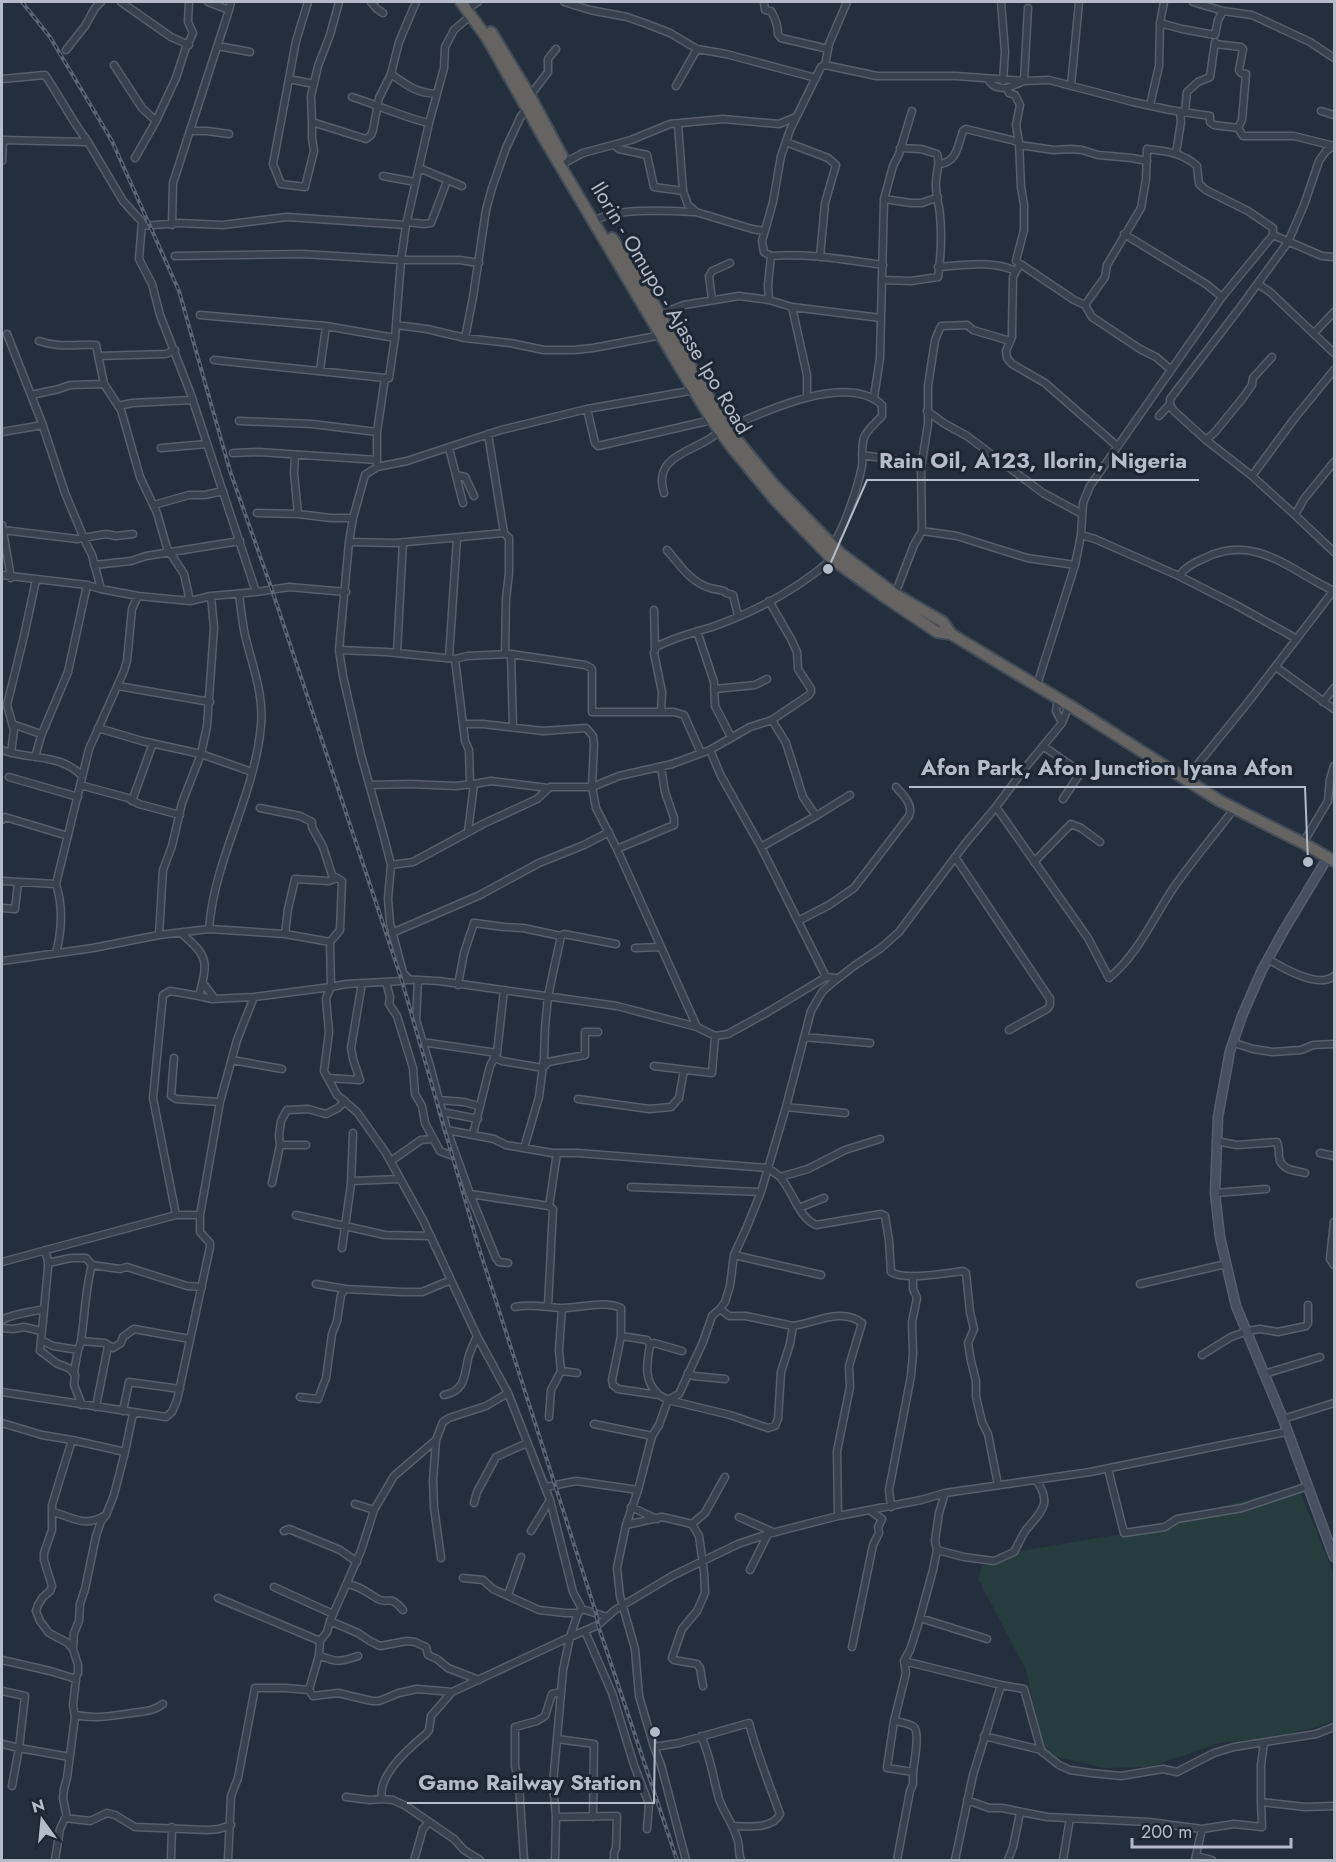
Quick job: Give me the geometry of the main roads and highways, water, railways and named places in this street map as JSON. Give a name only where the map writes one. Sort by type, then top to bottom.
[{"type":"highway","points":[[461,2],[473,6],[530,96],[560,156]]},
{"type":"highway","points":[[473,6],[487,38],[527,109],[560,156]]},
{"type":"highway","name":"Ilorin - Omupo - Ajasse Ipo Road","points":[[560,156],[660,314],[723,430],[767,490],[832,559],[937,632],[951,634],[1058,698],[1185,780],[1234,809],[1331,859]]},
{"type":"highway","name":"Ilorin - Omupo - Ajasse Ipo Road","points":[[560,156],[712,420],[832,546],[895,594],[943,622],[951,634]]},
{"type":"main road","points":[[1331,859],[1268,959],[1242,1016],[1225,1074],[1216,1141],[1215,1193],[1220,1237],[1236,1306],[1283,1419],[1334,1555]]},
{"type":"railway","points":[[22,2],[50,37],[112,141],[179,291],[230,471],[402,981],[478,1245],[598,1625],[677,1860]]},
{"type":"place","name":"Rain Oil, A123, Ilorin, Nigeria","points":[[828,569]]},
{"type":"place","name":"Afon Park, Afon Junction Iyana Afon","points":[[1308,862]]},
{"type":"place","name":"Gamo Railway Station","points":[[655,1732]]}]
